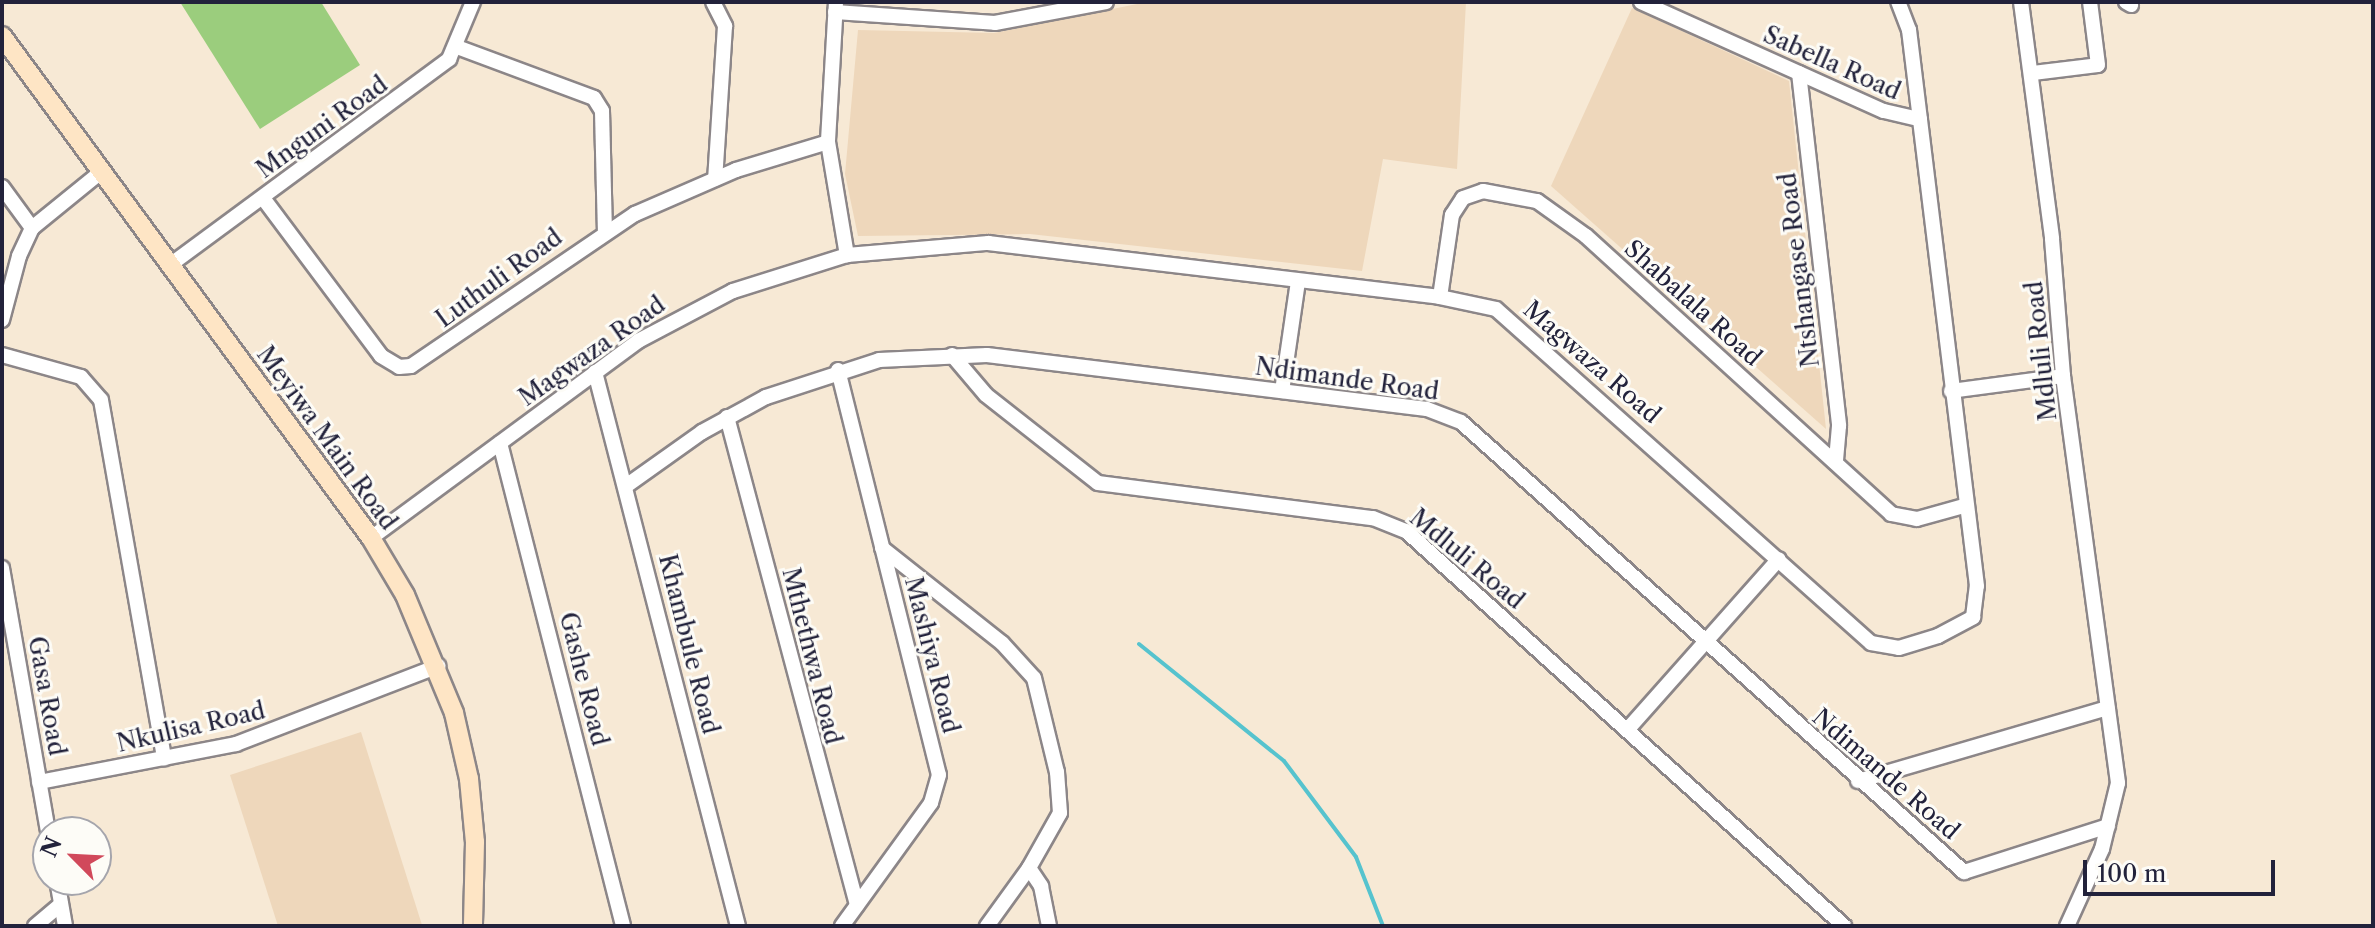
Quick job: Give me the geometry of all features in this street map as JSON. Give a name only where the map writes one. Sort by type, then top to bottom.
[{"type":"street","name":"Mnguni Road","points":[[170,265],[439,68],[457,47],[473,2]]},
{"type":"street","points":[[847,255],[828,142],[836,7],[995,23],[1106,2]]},
{"type":"street","name":"Sabella Road","points":[[1641,2],[1897,117],[1920,119]]},
{"type":"street","name":"Magwaza Road","points":[[371,538],[595,372],[676,318],[733,291],[847,255],[988,243],[1440,297],[1496,309],[1510,318],[1871,643],[1899,648],[1951,631],[1973,617],[1977,586],[1964,506],[1909,30],[1898,2]]},
{"type":"street","name":"Mdluli Road","points":[[2021,2],[2033,73],[2063,376],[2118,783],[2108,826],[2067,926]]},
{"type":"street","points":[[2033,73],[2098,65],[2090,2]]},
{"type":"street","points":[[715,179],[725,26],[720,4]]},
{"type":"street","name":"Meyiwa Main Road","points":[[2,36],[371,538],[405,595],[438,666],[469,779],[475,842],[473,926]]},
{"type":"street","points":[[457,47],[594,98],[602,111],[605,230]]},
{"type":"street","name":"Ntshangase Road","points":[[1799,73],[1839,426],[1836,463]]},
{"type":"street","name":"Luthuli Road","points":[[263,198],[381,356],[399,367],[423,361],[605,230],[715,179],[828,142]]},
{"type":"street","points":[[2,320],[19,256],[32,228],[101,172]]},
{"type":"street","points":[[2,187],[32,228]]},
{"type":"street","name":"Shabalala Road","points":[[1440,297],[1452,215],[1463,198],[1483,191],[1537,201],[1586,236],[1900,519],[1964,506]]},
{"type":"street","points":[[1282,391],[1298,281]]},
{"type":"street","points":[[2,355],[81,377],[101,400],[164,758]]},
{"type":"street","name":"Mdluli Road","points":[[952,355],[986,395],[1098,483],[1394,524],[1628,729],[1844,926]]},
{"type":"street","name":"Ndimande Road","points":[[626,486],[727,417],[838,370],[879,360],[952,355],[1046,361],[1451,416],[1858,781],[1964,872],[2108,826]]},
{"type":"street","name":"Mashiya Road","points":[[838,370],[939,775],[931,803],[842,926]]},
{"type":"street","name":"Khambule Road","points":[[595,372],[738,926]]},
{"type":"street","points":[[1951,391],[2063,376]]},
{"type":"street","name":"Mthethwa Road","points":[[727,417],[857,905]]},
{"type":"street","name":"Gashe Road","points":[[500,443],[623,926]]},
{"type":"street","points":[[882,548],[905,561],[1002,643],[1034,678],[1061,798],[1055,826],[987,926]]},
{"type":"street","points":[[1628,729],[1707,644],[1779,559]]},
{"type":"street","name":"Gasa Road","points":[[2,568],[45,816]]},
{"type":"street","name":"Nkulisa Road","points":[[39,782],[261,736],[438,666]]},
{"type":"street","points":[[1858,781],[2108,708]]},
{"type":"street","points":[[1029,868],[1041,886],[1049,926]]},
{"type":"street","points":[[60,896],[65,926]]},
{"type":"street","points":[[35,926],[61,904]]},
{"type":"shaded area","points":[[1147,2],[1466,2],[1457,169],[1383,159],[1362,271],[1030,234],[858,236],[845,174],[858,30],[994,33]]},
{"type":"shaded area","points":[[1632,8],[1789,81],[1826,429],[1551,186]]},
{"type":"shaded area","points":[[361,732],[422,925],[278,926],[230,775]]},
{"type":"green space","points":[[180,2],[321,2],[360,65],[260,129]]},
{"type":"waterway","points":[[1139,644],[1284,761],[1356,857],[1383,926]]}]
